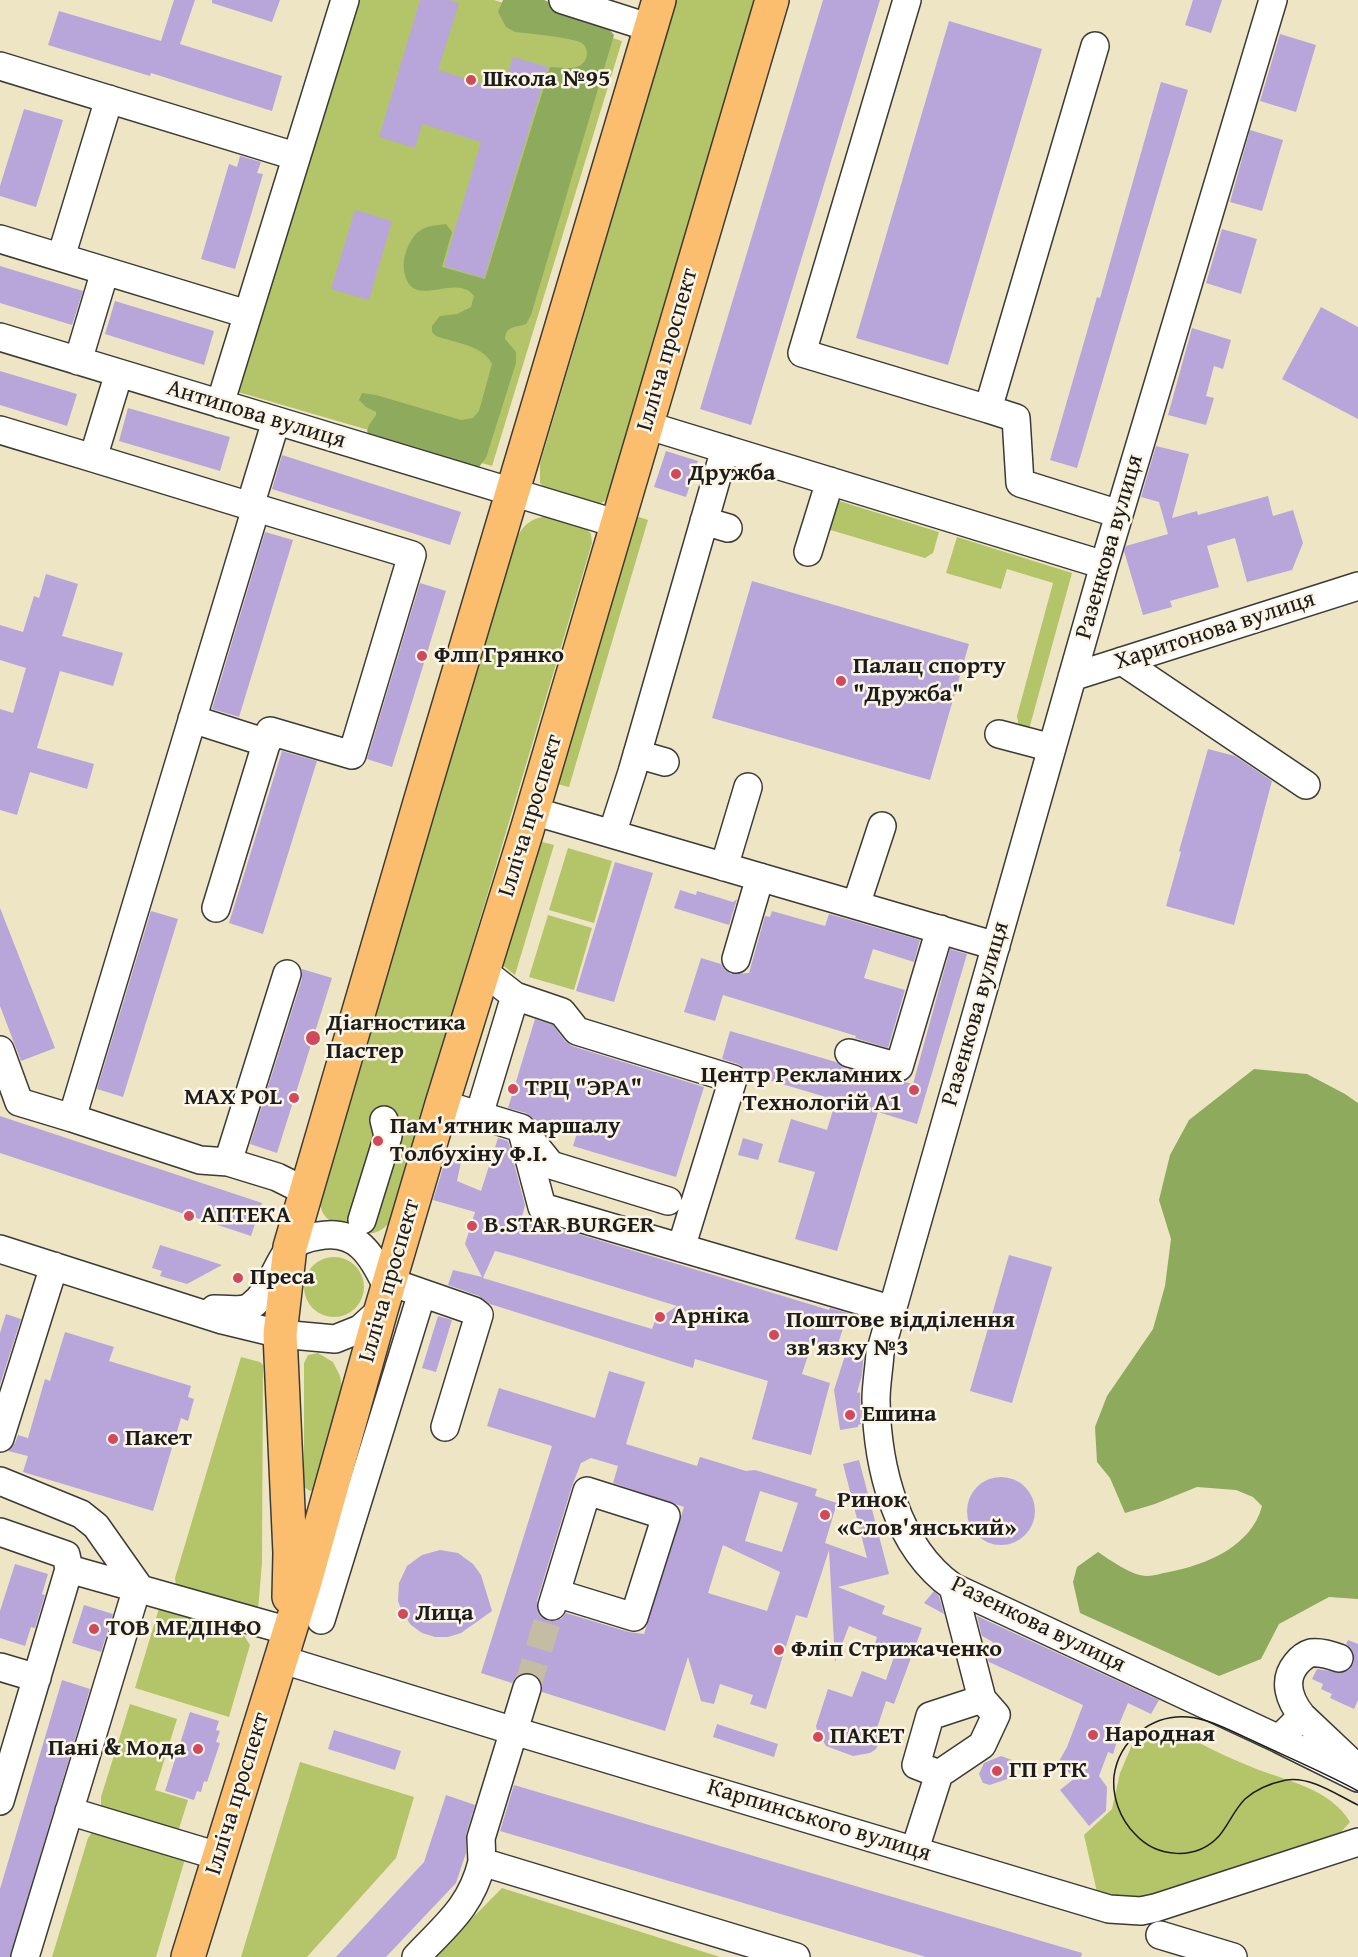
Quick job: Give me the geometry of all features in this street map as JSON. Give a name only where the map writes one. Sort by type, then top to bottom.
[{"type":"main road","name":"Ілліча проспект","points":[[188,1957],[285,1645],[332,1539],[349,1425],[388,1288],[442,1104],[533,811],[772,0]]},
{"type":"main road","name":"Ілліча проспект","points":[[285,1645],[290,1553],[280,1334],[290,1246],[655,14]]},
{"type":"street","points":[[215,402],[237,311],[332,0]]},
{"type":"street","points":[[215,402],[345,0]]},
{"type":"street","points":[[563,0],[655,14]]},
{"type":"street","points":[[907,0],[802,353],[1016,418],[1020,483],[1119,514]]},
{"type":"street","name":"Разенкова вулиця","points":[[1273,0],[1104,565],[892,1310],[880,1353],[876,1400],[881,1451],[890,1489],[910,1541],[938,1577],[953,1587],[1280,1739],[1358,1778]]},
{"type":"street","points":[[988,409],[1095,46]]},
{"type":"street","points":[[0,66],[285,153]]},
{"type":"street","points":[[61,258],[109,99]]},
{"type":"street","points":[[0,239],[237,311]]},
{"type":"street","points":[[78,361],[105,271]]},
{"type":"street","name":"Антипова вулиця","points":[[0,337],[618,524]]},
{"type":"street","points":[[93,458],[119,373]]},
{"type":"street","points":[[72,1118],[192,719],[254,507],[276,421]]},
{"type":"street","points":[[646,425],[1104,565]]},
{"type":"street","points":[[0,430],[412,555],[351,755],[270,731],[216,908]]},
{"type":"street","points":[[612,834],[637,754],[716,525],[725,449]]},
{"type":"street","points":[[808,552],[830,481]]},
{"type":"street","name":"Харитонова вулиця","points":[[1072,677],[1358,586]]},
{"type":"street","points":[[1122,661],[1305,785]]},
{"type":"street","points":[[192,719],[267,742]]},
{"type":"street","points":[[999,734],[1052,748]]},
{"type":"street","points":[[637,754],[665,762]]},
{"type":"street","points":[[724,867],[748,787]]},
{"type":"street","points":[[533,811],[996,945]]},
{"type":"street","points":[[856,905],[882,826]]},
{"type":"street","points":[[736,958],[760,877]]},
{"type":"street","points":[[849,1053],[899,1067],[939,929]]},
{"type":"street","points":[[483,971],[515,996],[562,1012],[577,1031],[732,1079],[681,1248]]},
{"type":"street","points":[[228,1162],[287,974]]},
{"type":"street","points":[[479,1115],[515,996]]},
{"type":"street","points":[[0,1050],[10,1098],[200,1160],[228,1162],[293,1184],[299,1188],[304,1200]]},
{"type":"street","points":[[442,1104],[521,1128],[550,1165],[668,1201]]},
{"type":"street","points":[[521,1128],[542,1207],[892,1310]]},
{"type":"street","points":[[190,1310],[248,1308],[261,1297],[290,1246],[311,1237],[328,1234],[344,1236],[359,1243],[371,1255],[388,1288]]},
{"type":"street","points":[[0,1249],[190,1310],[280,1334],[335,1339],[360,1329],[388,1288],[400,1284],[474,1311],[479,1314],[445,1427]]},
{"type":"street","points":[[0,1437],[54,1266]]},
{"type":"street","points":[[321,1620],[332,1539],[381,1427],[422,1293]]},
{"type":"street","points":[[349,1425],[381,1427]]},
{"type":"street","points":[[0,1481],[81,1514],[96,1526],[141,1589],[69,1811],[25,1957]]},
{"type":"street","points":[[587,1491],[666,1516],[634,1617],[554,1599],[587,1491]]},
{"type":"street","points":[[0,1532],[66,1555],[69,1569],[0,1801]]},
{"type":"street","name":"Карпинського вулиця","points":[[69,1569],[141,1589],[514,1731],[1109,1909],[1141,1911],[1155,1908],[1358,1842]]},
{"type":"street","points":[[915,1850],[939,1774],[982,1745],[996,1715],[982,1699],[953,1587]]},
{"type":"street","points":[[1339,1658],[1320,1653],[1302,1657],[1293,1666],[1288,1677],[1289,1693],[1294,1706],[1302,1716],[1358,1769]]},
{"type":"street","points":[[0,1667],[37,1678]]},
{"type":"street","points":[[416,1957],[465,1905],[477,1881],[482,1862],[481,1838],[527,1688]]},
{"type":"street","points":[[939,1774],[916,1765],[930,1716],[982,1699]]},
{"type":"street","points":[[1280,1739],[1302,1716]]},
{"type":"street","points":[[69,1811],[218,1856]]},
{"type":"street","points":[[482,1862],[796,1957]]},
{"type":"street","points":[[1155,1908],[1157,1946],[1233,1957]]},
{"type":"green space","points":[[352,0],[494,0],[622,41],[492,466],[231,390]]},
{"type":"green space","points":[[503,0],[544,0],[551,3],[556,12],[590,24],[607,27],[614,35],[531,315],[526,324],[509,329],[506,334],[505,339],[516,352],[516,363],[486,458],[475,472],[370,436],[367,431],[376,412],[359,400],[362,393],[376,395],[461,420],[473,418],[479,411],[492,364],[488,358],[475,349],[436,336],[432,332],[432,326],[440,316],[457,314],[471,307],[474,296],[468,290],[459,288],[421,291],[413,288],[404,270],[406,251],[418,232],[429,226],[446,224],[452,232],[442,267],[485,279],[550,67],[576,67],[583,64],[587,57],[584,45],[577,41],[515,32],[506,27],[498,12]]},
{"type":"green space","points":[[677,0],[757,0],[611,485],[605,501],[592,507],[549,492],[540,483],[540,464]]},
{"type":"green space","points":[[836,500],[939,532],[933,553],[925,558],[827,529]]},
{"type":"green space","points":[[550,516],[586,528],[591,534],[592,543],[390,1222],[383,1229],[374,1233],[355,1231],[329,1220],[322,1210],[320,1198],[515,543],[520,532],[532,520]]},
{"type":"green space","points":[[636,516],[648,520],[569,787],[557,784]]},
{"type":"green space","points":[[957,537],[1072,573],[1028,733],[1019,727],[1017,716],[1053,583],[1007,569],[1001,589],[946,573]]},
{"type":"green space","points":[[539,841],[554,845],[515,975],[501,964]]},
{"type":"green space","points":[[568,848],[612,861],[594,923],[549,910]]},
{"type":"green space","points":[[548,915],[592,928],[574,990],[529,977]]},
{"type":"green space","points":[[1254,1069],[1307,1074],[1358,1103],[1358,1599],[1329,1597],[1279,1624],[1261,1659],[1219,1676],[1080,1613],[1073,1582],[1077,1567],[1098,1552],[1121,1567],[1147,1576],[1183,1569],[1212,1559],[1238,1543],[1257,1520],[1262,1506],[1253,1497],[1236,1490],[1197,1487],[1125,1513],[1110,1478],[1097,1462],[1095,1427],[1107,1396],[1153,1329],[1165,1286],[1171,1239],[1159,1200],[1170,1155],[1189,1120]]},
{"type":"green space","points":[[328,1257],[340,1257],[351,1262],[359,1270],[364,1287],[362,1299],[351,1312],[340,1317],[328,1317],[317,1312],[309,1304],[304,1293],[304,1281],[309,1270],[317,1262]]},
{"type":"green space","points":[[318,1353],[333,1362],[340,1376],[343,1393],[315,1489],[310,1491],[304,1487],[304,1363],[308,1355]]},
{"type":"green space","points":[[241,1357],[263,1365],[262,1563],[258,1610],[177,1592],[175,1578]]},
{"type":"green space","points":[[160,1605],[241,1631],[250,1645],[229,1717],[135,1688]]},
{"type":"green space","points":[[130,1704],[177,1719],[155,1790],[188,1800],[176,1838],[101,1808],[101,1797]]},
{"type":"green space","points":[[1175,1728],[1224,1755],[1320,1794],[1332,1801],[1350,1822],[1341,1832],[1182,1886],[1159,1897],[1131,1898],[1097,1892],[1084,1835],[1112,1809],[1120,1773],[1132,1745],[1147,1735]]},
{"type":"green space","points":[[300,1762],[414,1797],[396,1858],[307,1957],[241,1957]]},
{"type":"green space","points":[[94,1829],[185,1859],[156,1957],[52,1957],[88,1838]]},
{"type":"green space","points":[[502,1888],[720,1957],[434,1957]]},
{"type":"building","points":[[174,0],[195,0],[180,44],[282,76],[272,111],[151,73],[150,76],[48,45],[59,11],[161,41]]},
{"type":"building","points":[[212,0],[280,0],[272,22],[212,3]]},
{"type":"building","points":[[420,0],[450,0],[459,3],[438,70],[503,90],[513,57],[548,67],[484,278],[444,266],[481,142],[422,124],[415,148],[379,137]]},
{"type":"building","points":[[823,0],[880,0],[751,425],[700,409]]},
{"type":"building","points":[[1193,0],[1222,0],[1211,33],[1185,25]]},
{"type":"building","points":[[949,21],[1042,49],[948,365],[856,338]]},
{"type":"building","points":[[1280,34],[1316,45],[1296,112],[1260,101]]},
{"type":"building","points":[[1161,82],[1188,90],[1077,468],[1050,460],[1097,297],[1100,298]]},
{"type":"building","points":[[24,109],[63,120],[36,207],[0,196],[0,186]]},
{"type":"building","points":[[1250,130],[1283,140],[1262,211],[1230,202]]},
{"type":"building","points":[[240,156],[261,162],[257,173],[263,174],[235,269],[201,259],[229,164],[237,167]]},
{"type":"building","points":[[355,210],[392,221],[369,300],[331,289]]},
{"type":"building","points":[[1222,229],[1257,239],[1241,294],[1206,283]]},
{"type":"building","points":[[0,266],[83,291],[72,325],[0,303]]},
{"type":"building","points":[[115,301],[214,331],[204,365],[105,334]]},
{"type":"building","points":[[1321,307],[1358,327],[1358,419],[1282,379]]},
{"type":"building","points":[[1192,328],[1231,340],[1223,369],[1214,366],[1206,396],[1214,398],[1206,425],[1168,415]]},
{"type":"building","points":[[0,371],[77,394],[67,426],[0,405]]},
{"type":"building","points":[[128,408],[230,437],[220,471],[119,441]]},
{"type":"building","points":[[1156,446],[1189,454],[1172,518],[1197,511],[1198,515],[1268,496],[1273,516],[1293,510],[1303,543],[1292,570],[1247,582],[1235,538],[1207,546],[1219,587],[1170,601],[1172,607],[1143,615],[1124,551],[1126,546],[1168,534],[1159,502],[1141,497]]},
{"type":"building","name":"Дружба","points":[[666,451],[698,461],[686,497],[654,487]]},
{"type":"building","points":[[282,455],[461,512],[450,545],[272,489]]},
{"type":"building","points":[[265,532],[293,540],[239,717],[212,709]]},
{"type":"building","points":[[46,574],[78,584],[62,636],[123,653],[113,686],[60,671],[37,748],[94,764],[87,789],[30,772],[17,815],[0,810],[0,709],[13,713],[26,668],[0,660],[0,625],[23,632],[34,596],[39,598]]},
{"type":"building","name":"Палац спорту \"Дружба\"","points":[[752,581],[969,644],[930,780],[712,718]]},
{"type":"building","points":[[420,583],[446,591],[392,767],[367,759]]},
{"type":"building","points":[[1208,749],[1235,756],[1272,781],[1234,925],[1166,906]]},
{"type":"building","points":[[282,751],[317,761],[263,934],[229,923]]},
{"type":"building","points":[[615,862],[653,873],[614,1002],[576,991]]},
{"type":"building","points":[[680,890],[696,895],[697,891],[733,902],[737,899],[729,925],[674,908]]},
{"type":"building","points":[[0,908],[55,1048],[21,1061],[0,1006]]},
{"type":"building","points":[[151,911],[178,919],[123,1097],[97,1089]]},
{"type":"building","points":[[772,911],[825,926],[829,914],[920,940],[914,962],[873,949],[864,978],[905,990],[888,1048],[723,995],[715,1021],[684,1012],[701,958],[721,964],[731,974],[749,973],[765,916],[770,917]]},
{"type":"building","points":[[950,949],[967,954],[917,1124],[878,1112],[837,1251],[795,1239],[815,1172],[778,1162],[791,1119],[827,1130],[836,1100],[748,1074],[738,1064],[722,1059],[730,1031],[836,1062],[845,1068],[895,1082],[913,1084]]},
{"type":"building","points":[[302,969],[332,978],[277,1153],[250,1144],[302,979]]},
{"type":"building","points":[[535,1019],[553,1025],[565,1041],[572,1046],[704,1087],[676,1177],[573,1146],[577,1133],[535,1120],[526,1113],[508,1108]]},
{"type":"building","points":[[0,1116],[262,1203],[251,1236],[0,1153]]},
{"type":"building","points":[[498,1138],[508,1141],[525,1205],[522,1217],[829,1310],[830,1308],[848,1313],[835,1353],[811,1346],[802,1374],[830,1383],[811,1455],[752,1439],[768,1381],[695,1359],[693,1368],[490,1304],[479,1296],[448,1285],[453,1270],[482,1277],[465,1244],[475,1212],[433,1200],[446,1158],[461,1162],[457,1181],[481,1191]],"holes":[[[495,1251],[677,1306],[655,1321],[652,1329],[483,1278]]]},
{"type":"building","points":[[743,1138],[763,1144],[758,1160],[738,1155]]},
{"type":"building","points":[[160,1245],[222,1265],[187,1284],[160,1276],[162,1271],[152,1268]]},
{"type":"building","points":[[1009,1255],[1052,1267],[1012,1403],[970,1391]]},
{"type":"building","points":[[6,1314],[21,1319],[0,1385],[0,1333]]},
{"type":"building","points":[[438,1316],[452,1320],[436,1372],[422,1368]]},
{"type":"building","name":"Пакет","points":[[65,1332],[114,1347],[109,1361],[191,1386],[188,1397],[194,1399],[188,1421],[181,1418],[153,1511],[23,1472],[28,1456],[8,1451],[18,1435],[28,1438],[45,1379],[50,1381]]},
{"type":"building","points":[[848,1346],[864,1351],[862,1375],[857,1393],[860,1392],[861,1424],[858,1427],[840,1430],[834,1390]]},
{"type":"building","points":[[609,1371],[645,1382],[626,1444],[697,1466],[700,1457],[746,1471],[755,1470],[817,1489],[815,1496],[837,1503],[825,1543],[867,1558],[843,1464],[859,1460],[889,1574],[838,1587],[885,1606],[882,1614],[922,1628],[894,1704],[886,1701],[876,1731],[884,1733],[876,1749],[870,1753],[853,1756],[826,1746],[817,1731],[816,1726],[828,1689],[852,1697],[862,1671],[886,1680],[896,1651],[875,1644],[877,1637],[849,1626],[835,1662],[829,1550],[807,1618],[796,1615],[766,1709],[750,1704],[753,1695],[720,1684],[714,1704],[701,1701],[688,1657],[665,1731],[542,1692],[542,1684],[532,1673],[523,1673],[512,1683],[481,1673],[552,1446],[487,1426],[499,1388],[595,1418]],"holes":[[[591,1458],[618,1466],[613,1483],[684,1507],[644,1634],[629,1632],[566,1613],[556,1621],[548,1621],[541,1617],[537,1610],[537,1601],[581,1463]],[[760,1491],[798,1503],[782,1552],[745,1541]],[[723,1545],[780,1572],[767,1611],[708,1593]]]},
{"type":"building","points":[[1001,1477],[1014,1480],[1025,1487],[1032,1498],[1035,1511],[1032,1524],[1025,1535],[1014,1542],[1001,1545],[988,1542],[977,1535],[970,1524],[967,1511],[970,1498],[977,1487],[988,1480]]},
{"type":"building","points":[[440,1550],[458,1553],[473,1564],[481,1575],[492,1611],[461,1633],[448,1637],[435,1637],[422,1633],[411,1625],[398,1601],[399,1583],[407,1566],[422,1555]]},
{"type":"building","points":[[15,1564],[48,1574],[42,1594],[45,1595],[35,1628],[31,1627],[25,1646],[0,1638],[0,1611]]},
{"type":"building","points":[[934,1591],[939,1596],[944,1614],[924,1603]]},
{"type":"building","name":"ТОВ МЕДІНФО","points":[[84,1605],[113,1614],[101,1652],[72,1643]]},
{"type":"building","points":[[977,1616],[1159,1700],[1151,1714],[1128,1703],[1115,1734],[1119,1735],[1113,1754],[1108,1752],[1099,1776],[1107,1787],[1106,1811],[1089,1826],[1060,1790],[1075,1778],[1058,1763],[1067,1747],[1083,1705],[989,1662],[987,1656],[993,1642],[982,1636]]},
{"type":"building","points":[[1348,1640],[1358,1644],[1358,1700],[1354,1709],[1330,1698],[1332,1694],[1321,1689],[1323,1684],[1312,1679],[1317,1669],[1342,1673],[1350,1669],[1354,1662],[1354,1655],[1346,1644]]},
{"type":"building","points":[[62,1680],[90,1689],[10,1957],[0,1957],[0,1889]]},
{"type":"building","name":"Пані & Мода","points":[[190,1712],[219,1721],[216,1730],[220,1731],[216,1742],[220,1743],[207,1782],[204,1781],[201,1792],[197,1791],[194,1800],[165,1791]]},
{"type":"building","points":[[717,1724],[778,1744],[774,1757],[713,1737]]},
{"type":"building","points":[[334,1730],[401,1751],[395,1770],[328,1749]]},
{"type":"building","name":"ГП РТК","points":[[1001,1756],[1012,1760],[1015,1769],[1010,1778],[990,1785],[983,1783],[979,1774],[984,1763]]},
{"type":"building","points":[[514,1785],[1082,1953],[1081,1957],[926,1957],[500,1831]]},
{"type":"building","points":[[446,1795],[475,1805],[466,1834],[466,1853],[456,1883],[386,1957],[336,1957],[424,1862]]},
{"type":"tunnel","points":[[527,1688],[552,1606]]},
{"type":"tram line","points":[[1358,1791],[1220,1726],[1188,1717],[1162,1720],[1139,1732],[1123,1751],[1114,1776],[1116,1800],[1121,1815],[1144,1842],[1165,1852],[1188,1853],[1210,1844],[1219,1836],[1249,1795],[1281,1781],[1305,1781],[1358,1805]]},
{"type":"place","name":"Школа №95","points":[[471,80]]},
{"type":"place","name":"Дружба","points":[[676,474]]},
{"type":"place","name":"Флп Грянко","points":[[422,656]]},
{"type":"place","name":"Палац спорту \"Дружба\"","points":[[841,681]]},
{"type":"place","name":"Діагностика Пастер","points":[[313,1038]]},
{"type":"place","name":"ТРЦ \"ЭРА\"","points":[[513,1089]]},
{"type":"place","name":"Центр Рекламних Технологій А1","points":[[914,1090]]},
{"type":"place","name":"MAX POL","points":[[294,1098]]},
{"type":"place","name":"Пам'ятник маршалу Толбухіну Ф.І.","points":[[378,1141]]},
{"type":"place","name":"АПТЕКА","points":[[189,1216]]},
{"type":"place","name":"B.STAR BURGER","points":[[472,1226]]},
{"type":"place","name":"Преса","points":[[238,1278]]},
{"type":"place","name":"Арніка","points":[[660,1317]]},
{"type":"place","name":"Поштове відділення зв'язку №3","points":[[774,1335]]},
{"type":"place","name":"Ешина","points":[[850,1415]]},
{"type":"place","name":"Пакет","points":[[113,1439]]},
{"type":"place","name":"Ринок «Слов'янський»","points":[[825,1515]]},
{"type":"place","name":"Лица","points":[[403,1614]]},
{"type":"place","name":"ТОВ МЕДІНФО","points":[[94,1629]]},
{"type":"place","name":"Фліп Стрижаченко","points":[[779,1650]]},
{"type":"place","name":"Народная","points":[[1093,1735]]},
{"type":"place","name":"ПАКЕТ","points":[[818,1737]]},
{"type":"place","name":"Пані & Мода","points":[[198,1749]]},
{"type":"place","name":"ГП РТК","points":[[997,1771]]}]
